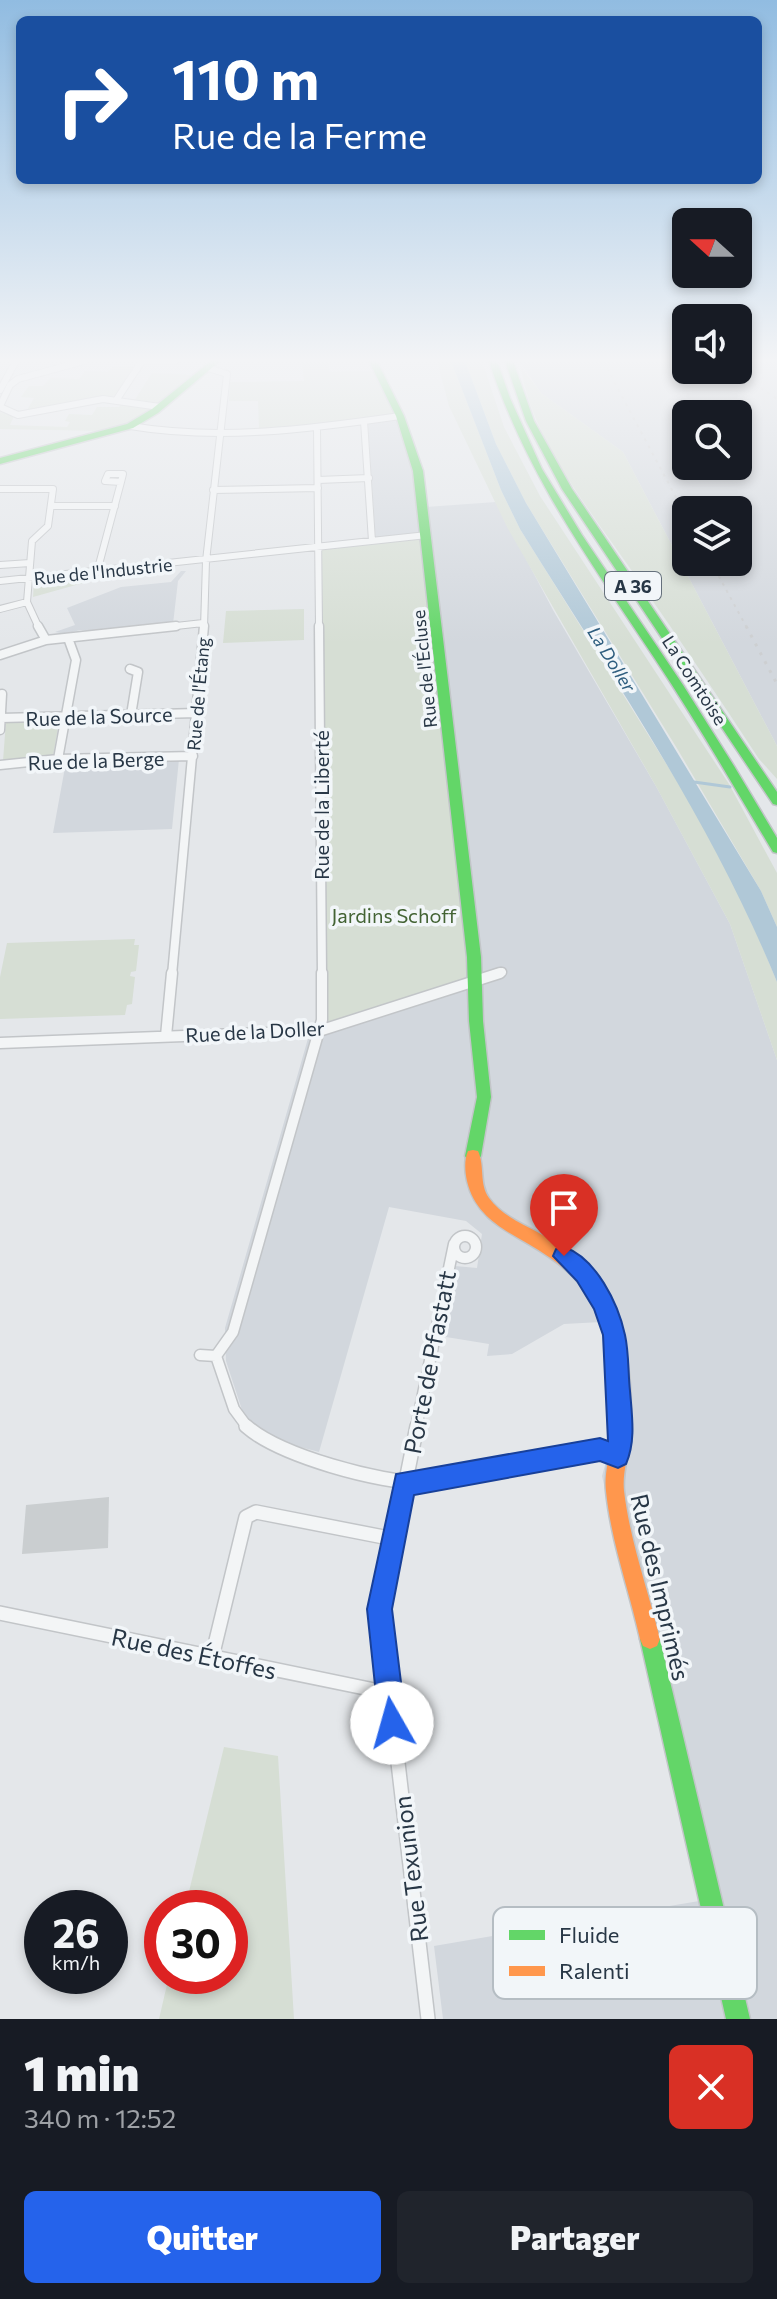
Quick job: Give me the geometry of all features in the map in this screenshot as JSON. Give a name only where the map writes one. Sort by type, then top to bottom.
[{"type":"main road","points":[[0,461],[21,455]]},
{"type":"main road","name":"Rue de l'Écluse","points":[[414,455],[427,535],[474,957],[474,981]]},
{"type":"main road","name":"La Comtoise","points":[[531,455],[550,492],[709,735],[777,849]]},
{"type":"main road","name":"La Comtoise","points":[[549,455],[567,489],[777,801]]},
{"type":"main road","name":"Rue des Imprimés","points":[[474,981],[484,1096],[472,1164],[473,1178],[478,1194],[497,1219],[564,1256],[585,1274],[604,1305],[614,1335],[621,1432],[615,1489],[712,1907]]},
{"type":"main road","name":"Rue des Imprimés","points":[[733,1999],[738,2019]]},
{"type":"street","name":"Rue de l'Étang","points":[[166,1036],[218,455]]},
{"type":"street","name":"Rue de la Liberté","points":[[216,1356],[233,1332],[319,1031],[321,603],[317,548],[317,455]]},
{"type":"street","points":[[367,455],[372,541]]},
{"type":"street","points":[[213,490],[369,478]]},
{"type":"street","points":[[97,572],[121,482]]},
{"type":"street","points":[[0,489],[53,489],[48,526],[32,541],[27,602],[46,640]]},
{"type":"street","points":[[51,506],[115,506]]},
{"type":"street","name":"Rue de l'Industrie","points":[[0,581],[427,535]]},
{"type":"street","points":[[0,565],[30,563]]},
{"type":"street","points":[[0,609],[27,602]]},
{"type":"street","points":[[0,655],[46,640],[203,623]]},
{"type":"street","points":[[58,759],[76,660],[68,638]]},
{"type":"street","points":[[130,669],[138,672],[131,715]]},
{"type":"street","points":[[0,730],[1,698]]},
{"type":"street","name":"Rue de la Source","points":[[1,718],[197,713]]},
{"type":"street","name":"Rue de la Berge","points":[[0,765],[58,759],[193,756]]},
{"type":"street","name":"Rue de la Doller","points":[[0,1043],[319,1031],[502,972]]},
{"type":"street","name":"Porte de Pfastatt","points":[[405,1483],[454,1243]]},
{"type":"street","points":[[200,1355],[216,1356],[238,1416],[255,1436],[287,1450],[405,1483],[425,1483],[600,1450],[618,1456]]},
{"type":"street","name":"Rue Texunion","points":[[405,1483],[380,1609],[428,2019]]},
{"type":"street","points":[[212,1657],[246,1517],[256,1512],[394,1539]]},
{"type":"street","name":"Rue des Étoffes","points":[[0,1613],[389,1693]]},
{"type":"shaded area","points":[[370,455],[417,455],[426,507],[496,502],[553,610],[657,788],[730,924],[777,1060],[777,2019],[443,2019],[434,1946],[493,1936],[493,1999],[757,1999],[757,1907],[664,1907],[699,1901],[602,1476],[614,1433],[609,1349],[601,1322],[564,1324],[512,1354],[487,1356],[489,1344],[440,1336],[455,1266],[477,1268],[482,1234],[466,1221],[389,1207],[319,1452],[274,1440],[258,1429],[243,1413],[226,1361],[225,1328],[311,1028],[465,979],[416,539],[376,544]]},
{"type":"shaded area","points":[[625,455],[672,455],[672,480],[752,480],[752,455],[777,455],[777,746],[688,576],[752,576],[752,496],[672,496],[672,546]]},
{"type":"shaded area","points":[[181,571],[186,571],[178,581],[173,624],[96,632],[55,632],[75,625],[67,608],[121,587],[171,582]]},
{"type":"shaded area","points":[[179,759],[172,829],[53,833],[66,762]]},
{"type":"green space","points":[[473,455],[488,455],[520,529],[695,810],[749,914],[777,982],[777,1060],[730,924],[657,788],[507,527]]},
{"type":"green space","points":[[502,455],[519,455],[540,496],[729,784],[777,873],[777,927],[761,891],[678,750],[526,503]]},
{"type":"green space","points":[[554,455],[625,455],[672,546],[672,576],[688,576],[777,746],[777,779],[759,759]]},
{"type":"green space","name":"Jardins Schoff","points":[[416,539],[422,542],[469,956],[465,979],[326,1023],[322,550]]},
{"type":"green space","points":[[92,575],[90,581],[33,597],[34,581]]},
{"type":"green space","points":[[304,609],[304,640],[223,643],[226,611]]},
{"type":"green space","points":[[56,719],[59,722],[53,756],[3,761],[6,721]]},
{"type":"green space","points":[[135,939],[134,945],[139,945],[136,971],[131,972],[130,976],[135,977],[132,1004],[127,1005],[125,1015],[0,1019],[0,977],[7,943]]},
{"type":"green space","points":[[224,1747],[278,1756],[294,2019],[159,2019],[165,1994],[248,1994],[248,1890],[189,1890]]},
{"type":"water","name":"La Doller","points":[[488,455],[502,455],[526,503],[761,891],[777,927],[777,982],[751,922],[691,806],[520,529]]},
{"type":"building","points":[[109,1497],[108,1548],[22,1554],[26,1505]]},
{"type":"waterway","points":[[694,782],[730,787]]},
{"type":"railway","points":[[653,455],[675,496]]},
{"type":"railway","points":[[719,576],[747,628]]},
{"type":"railway","points":[[746,626],[777,684]]},
{"type":"traffic: fast","points":[[0,461],[21,455]]},
{"type":"traffic: fast","points":[[413,455],[418,471],[474,957],[476,1021],[484,1097],[473,1156]]},
{"type":"traffic: fast","points":[[531,455],[598,567],[695,712],[777,849]]},
{"type":"traffic: fast","points":[[549,455],[567,489],[777,801]]},
{"type":"traffic: fast","points":[[650,1639],[712,1907]]},
{"type":"traffic: fast","points":[[733,1999],[738,2019]]},
{"type":"traffic: slow","points":[[473,1156],[473,1176],[484,1204],[505,1222],[572,1265],[592,1287],[608,1319],[617,1352],[622,1403],[615,1491],[650,1639]]},
{"type":"route","points":[[392,1723],[380,1609],[405,1483],[425,1483],[600,1450],[618,1456],[621,1432],[614,1335],[604,1305],[585,1274],[564,1256]]}]
